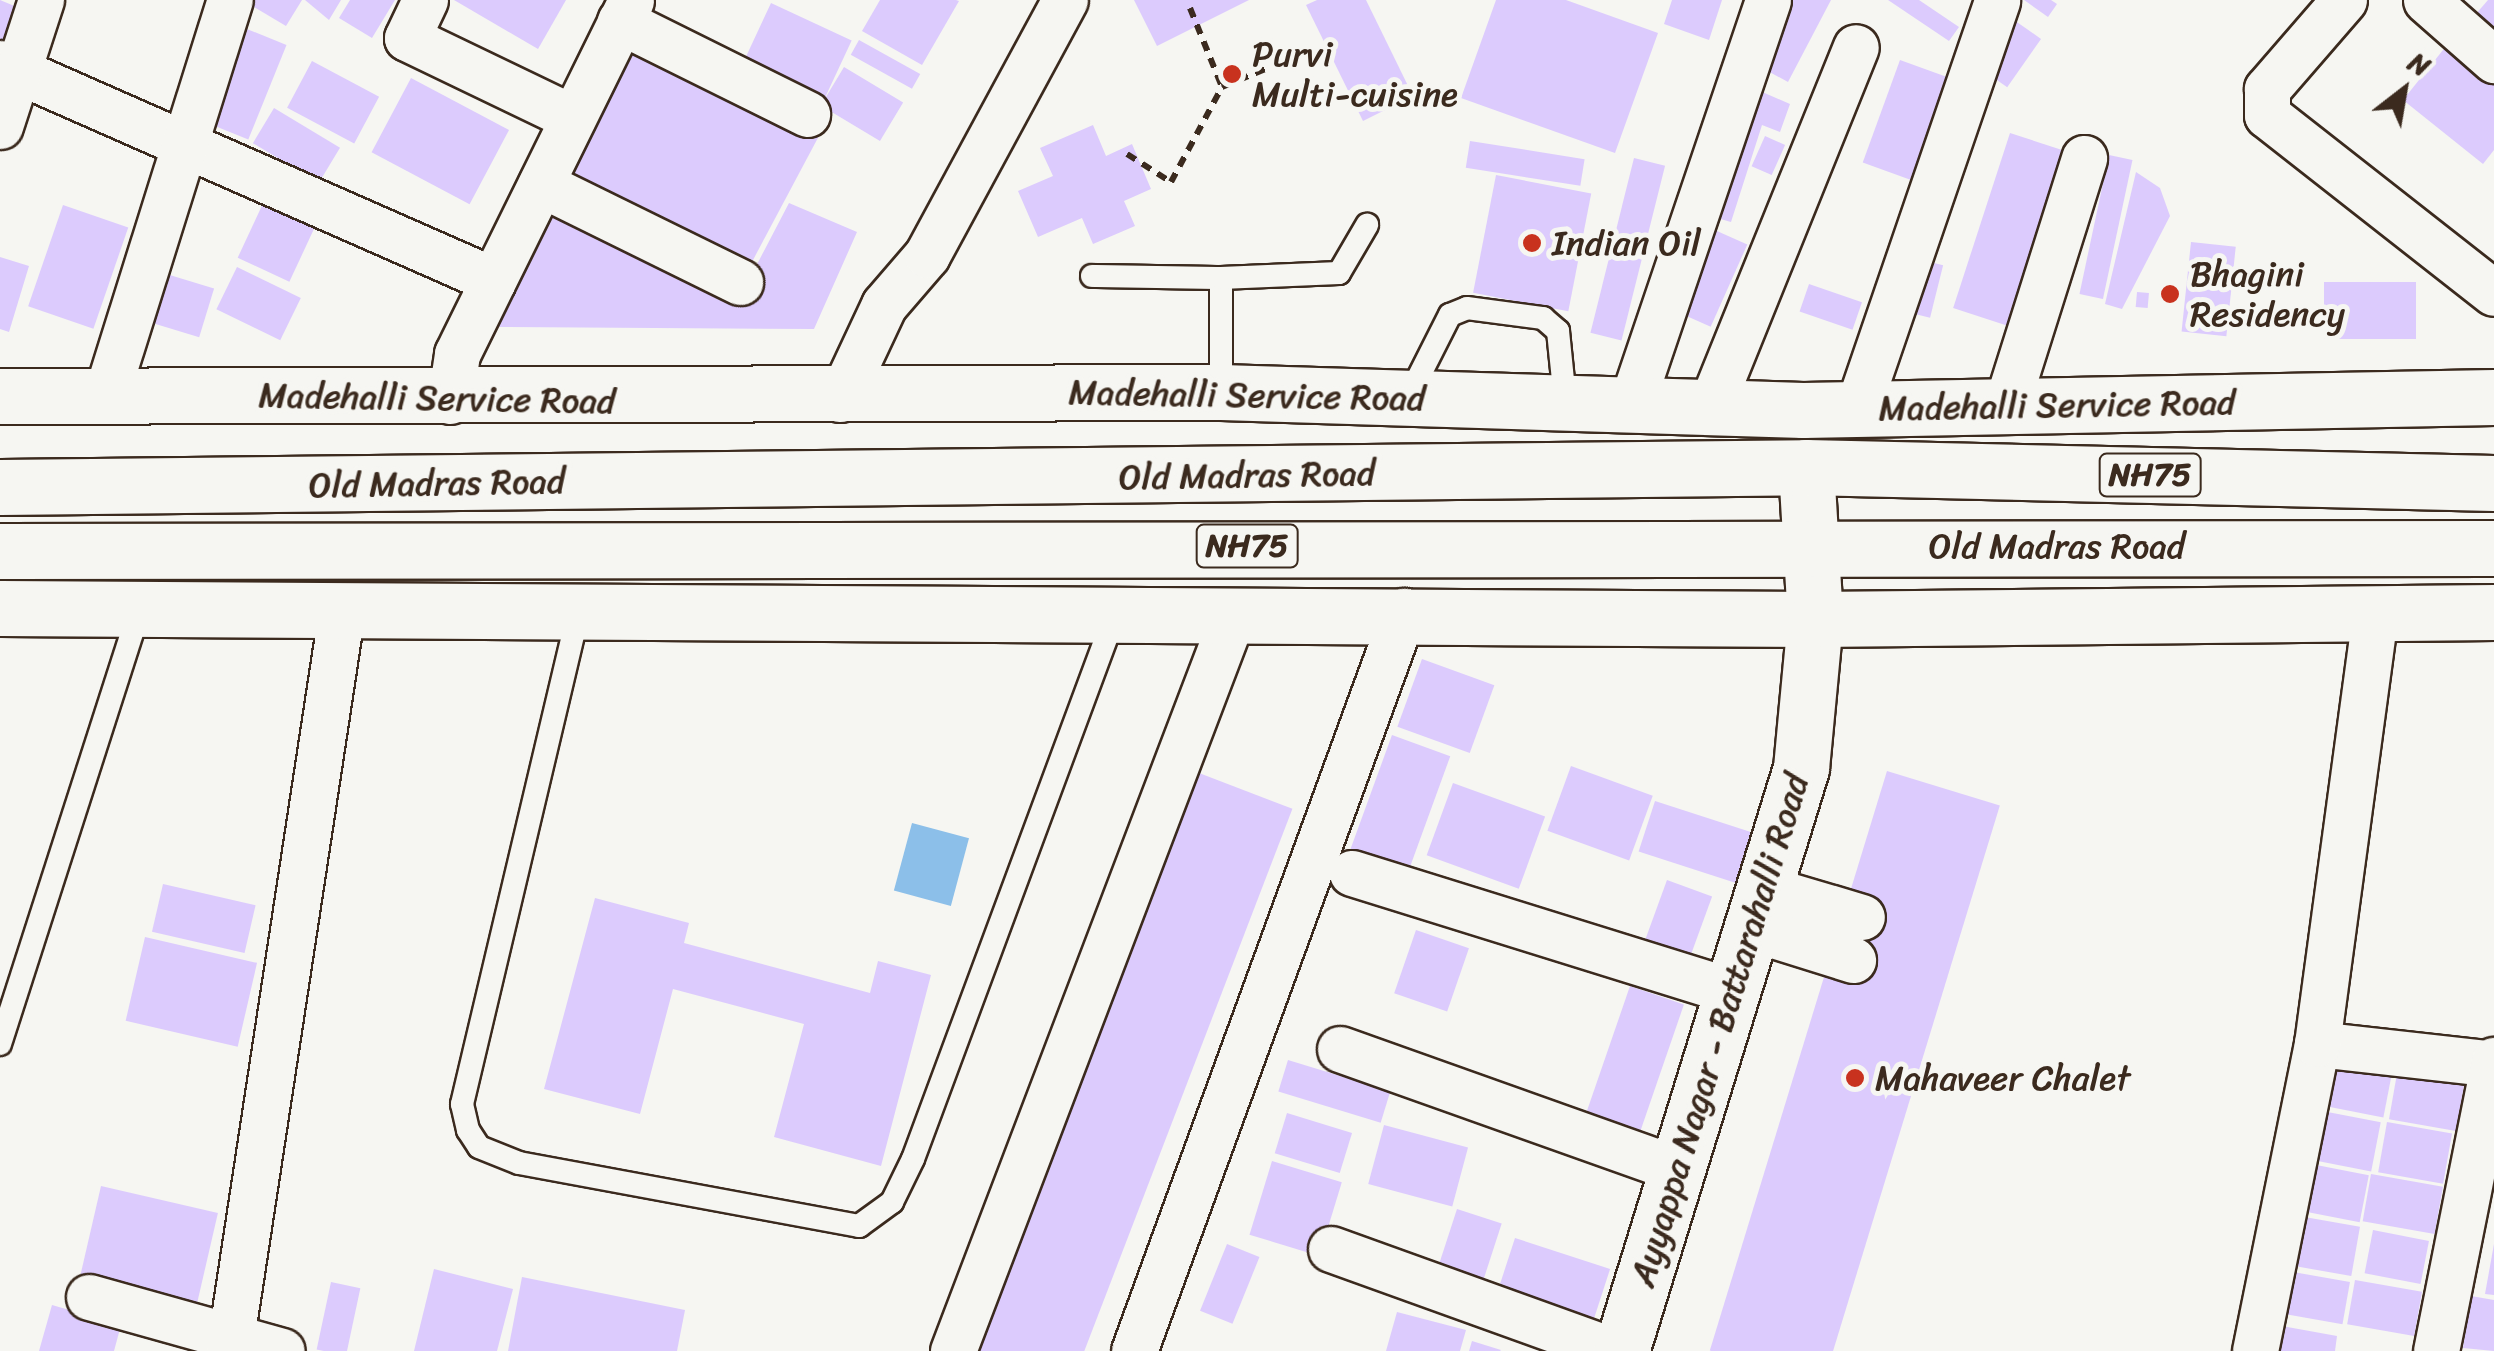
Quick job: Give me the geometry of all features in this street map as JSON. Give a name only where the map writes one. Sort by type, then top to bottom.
[{"type":"main road","name":"Madehalli Service Road","points":[[0,396],[450,401],[1221,392],[1857,410],[2494,397]]},
{"type":"main road","name":"Old Madras Road","points":[[0,487],[1806,467],[2494,483]]},
{"type":"main road","name":"Ayyappa Nagar - Battarahalli Road","points":[[1617,1351],[1801,768],[1816,619],[1806,467]]},
{"type":"main road","name":"Old Madras Road","points":[[0,551],[1809,544],[2494,548]]},
{"type":"main road","points":[[0,608],[1115,614],[1404,611],[1816,619],[2494,612]]},
{"type":"street","points":[[0,126],[8,67],[41,0]]},
{"type":"street","points":[[106,395],[230,0]]},
{"type":"street","points":[[425,0],[407,38],[574,118]]},
{"type":"street","points":[[840,399],[884,305],[927,254],[1066,0]]},
{"type":"street","points":[[1632,402],[1768,0]]},
{"type":"street","points":[[1857,410],[1997,0]]},
{"type":"street","points":[[2344,0],[2267,89],[2267,115],[2494,293]]},
{"type":"street","points":[[2426,0],[2494,60]]},
{"type":"street","points":[[450,401],[458,354],[626,10],[807,114]]},
{"type":"street","points":[[1710,408],[1856,47]]},
{"type":"street","points":[[8,67],[184,140],[494,280]]},
{"type":"street","points":[[2006,406],[2084,158]]},
{"type":"street","points":[[541,184],[740,282]]},
{"type":"street","points":[[231,1344],[342,609]]},
{"type":"street","points":[[1134,1351],[1404,611]]},
{"type":"street","points":[[953,1351],[1234,613]]},
{"type":"street","points":[[2254,1351],[2317,1044],[2375,613]]},
{"type":"street","points":[[1352,872],[1732,992]]},
{"type":"street","points":[[1758,908],[1857,939]]},
{"type":"street","points":[[2317,1044],[2494,1062],[2436,1351]]},
{"type":"street","points":[[1340,1049],[1677,1169]]},
{"type":"street","points":[[1331,1249],[1617,1351]]},
{"type":"street","points":[[89,1296],[231,1344],[282,1351]]},
{"type":"lane","points":[[1092,276],[1220,278],[1339,273],[1367,225]]},
{"type":"lane","points":[[1220,278],[1221,392]]},
{"type":"lane","points":[[1409,396],[1450,315],[1466,308],[1543,318],[1558,331],[1565,400]]},
{"type":"lane","points":[[0,1044],[140,608]]},
{"type":"lane","points":[[579,610],[462,1104],[468,1130],[479,1147],[519,1163],[859,1226],[892,1202],[913,1160],[1115,614]]},
{"type":"path","points":[[1190,8],[1222,87]]},
{"type":"path","points":[[1127,154],[1171,182],[1222,87],[1311,50]]},
{"type":"water","points":[[912,823],[969,838],[951,906],[894,891]]},
{"type":"building","points":[[0,0],[24,10],[4,43],[0,41]]},
{"type":"building","points":[[242,0],[302,0],[286,26]]},
{"type":"building","points":[[305,0],[341,0],[329,20]]},
{"type":"building","points":[[350,0],[395,0],[372,38],[339,18]]},
{"type":"building","points":[[454,0],[566,0],[538,49]]},
{"type":"building","points":[[880,0],[959,1],[922,65],[862,31]]},
{"type":"building","points":[[1134,0],[1249,0],[1157,46]]},
{"type":"building","points":[[1317,0],[1366,0],[1413,96],[1363,121],[1306,5]]},
{"type":"building","points":[[1496,0],[1566,0],[1658,33],[1615,153],[1461,98]]},
{"type":"building","points":[[1672,0],[1722,0],[1709,40],[1664,24]]},
{"type":"building","points":[[1786,0],[1831,0],[1788,82],[1753,63]]},
{"type":"building","points":[[1888,0],[1919,0],[1959,27],[1949,41]]},
{"type":"building","points":[[2024,0],[2051,0],[2057,4],[2048,17]]},
{"type":"building","points":[[2488,0],[2494,0],[2494,30],[2475,15]]},
{"type":"building","points":[[771,3],[852,41],[822,104],[741,66]]},
{"type":"building","points":[[2014,20],[2041,39],[2007,87],[1980,68]]},
{"type":"building","points":[[242,27],[287,45],[248,140],[204,122]]},
{"type":"building","points":[[640,38],[820,134],[748,270],[568,174]]},
{"type":"building","points":[[859,40],[920,74],[912,89],[851,55]]},
{"type":"building","points":[[2451,40],[2494,74],[2494,150],[2483,164],[2403,100]]},
{"type":"building","points":[[1900,60],[1957,81],[1920,183],[1863,162]]},
{"type":"building","points":[[312,61],[379,97],[354,143],[287,108]]},
{"type":"building","points":[[844,67],[903,103],[880,141],[821,106]]},
{"type":"building","points":[[411,78],[509,130],[470,204],[372,152]]},
{"type":"building","points":[[1751,87],[1790,104],[1780,132],[1762,125],[1731,222],[1710,216]]},
{"type":"building","points":[[274,108],[340,148],[319,183],[253,143]]},
{"type":"building","points":[[1093,125],[1106,156],[1132,144],[1151,189],[1124,201],[1135,226],[1093,244],[1082,218],[1038,237],[1018,191],[1053,176],[1040,148]]},
{"type":"building","points":[[2010,133],[2069,152],[2012,327],[1953,308]]},
{"type":"building","points":[[1765,136],[1785,145],[1772,175],[1752,166]]},
{"type":"building","points":[[1470,141],[1585,159],[1580,186],[1466,168]]},
{"type":"building","points":[[2109,155],[2132,160],[2103,299],[2079,294]]},
{"type":"building","points":[[1634,158],[1665,166],[1622,340],[1590,333]]},
{"type":"building","points":[[2136,172],[2160,188],[2170,216],[2122,309],[2105,304]]},
{"type":"building","name":"Indian Oil","points":[[1496,175],[1591,194],[1568,311],[1473,293]]},
{"type":"building","points":[[266,197],[318,221],[289,282],[238,258]]},
{"type":"building","points":[[789,203],[857,232],[814,329],[491,327],[553,205],[742,293]]},
{"type":"building","points":[[63,205],[128,227],[93,329],[28,306]]},
{"type":"building","points":[[1708,227],[1747,244],[1711,327],[1671,309]]},
{"type":"building","points":[[2191,242],[2236,247],[2226,336],[2182,332]]},
{"type":"building","points":[[0,257],[29,266],[9,332],[0,329]]},
{"type":"building","points":[[1914,258],[1943,265],[1930,318],[1901,310]]},
{"type":"building","points":[[237,267],[301,298],[280,340],[216,309]]},
{"type":"building","points":[[150,269],[214,289],[199,337],[135,318]]},
{"type":"building","points":[[2324,282],[2416,282],[2416,339],[2324,339]]},
{"type":"building","points":[[1809,284],[1862,302],[1853,330],[1800,311]]},
{"type":"building","points":[[2137,292],[2149,293],[2148,308],[2136,307]]},
{"type":"building","points":[[1422,659],[1494,685],[1470,753],[1397,727]]},
{"type":"building","points":[[1392,735],[1450,756],[1409,870],[1351,849]]},
{"type":"building","points":[[1571,766],[1653,796],[1629,861],[1547,831]]},
{"type":"building","points":[[1186,768],[1292,809],[1084,1351],[962,1351]]},
{"type":"building","name":"Mahaveer Chalet","points":[[1887,771],[2000,805],[1833,1351],[1710,1351]]},
{"type":"building","points":[[1453,783],[1545,817],[1519,889],[1427,855]]},
{"type":"building","points":[[1655,801],[1758,834],[1741,885],[1639,851]]},
{"type":"building","points":[[1667,880],[1712,896],[1687,966],[1642,950]]},
{"type":"building","points":[[163,884],[256,905],[245,953],[152,932]]},
{"type":"building","points":[[595,898],[689,923],[684,943],[870,993],[878,961],[931,975],[881,1166],[774,1137],[804,1024],[673,989],[640,1114],[544,1089]]},
{"type":"building","points":[[1416,930],[1469,948],[1447,1012],[1394,993]]},
{"type":"building","points":[[145,937],[257,963],[238,1047],[126,1021]]},
{"type":"building","points":[[1630,986],[1684,1005],[1638,1137],[1584,1118]]},
{"type":"building","points":[[2324,1056],[2393,1069],[2383,1117],[2315,1104]]},
{"type":"building","points":[[1288,1060],[1390,1091],[1381,1123],[1278,1092]]},
{"type":"building","points":[[2398,1068],[2465,1080],[2456,1131],[2389,1119]]},
{"type":"building","points":[[2312,1109],[2381,1122],[2371,1171],[2302,1158]]},
{"type":"building","points":[[1287,1113],[1352,1133],[1340,1173],[1275,1153]]},
{"type":"building","points":[[2387,1122],[2452,1133],[2443,1184],[2378,1172]]},
{"type":"building","points":[[1384,1125],[1468,1148],[1452,1206],[1368,1184]]},
{"type":"building","points":[[1272,1161],[1342,1182],[1319,1256],[1249,1235]]},
{"type":"building","points":[[2306,1163],[2369,1175],[2360,1222],[2297,1210]]},
{"type":"building","points":[[2371,1174],[2443,1187],[2435,1234],[2363,1221]]},
{"type":"building","points":[[101,1186],[218,1213],[196,1308],[79,1281]]},
{"type":"building","points":[[1457,1209],[1502,1224],[1478,1298],[1433,1283]]},
{"type":"building","points":[[2293,1215],[2360,1227],[2351,1276],[2284,1264]]},
{"type":"building","points":[[2373,1230],[2429,1241],[2421,1284],[2365,1273]]},
{"type":"building","points":[[1515,1238],[1610,1269],[1591,1327],[1496,1296]]},
{"type":"building","points":[[1227,1244],[1259,1257],[1232,1324],[1200,1311]]},
{"type":"building","points":[[2494,1244],[2494,1295],[2485,1294]]},
{"type":"building","points":[[434,1269],[513,1289],[497,1351],[414,1351]]},
{"type":"building","points":[[2282,1270],[2350,1282],[2342,1324],[2275,1312]]},
{"type":"building","points":[[522,1277],[685,1310],[677,1351],[508,1351]]},
{"type":"building","points":[[2355,1280],[2422,1292],[2414,1336],[2347,1324]]},
{"type":"building","points":[[331,1282],[360,1288],[347,1351],[317,1349]]},
{"type":"building","points":[[2471,1296],[2494,1300],[2494,1351],[2463,1348]]},
{"type":"building","points":[[52,1305],[121,1325],[114,1351],[39,1351]]},
{"type":"building","points":[[1397,1312],[1466,1330],[1460,1351],[1386,1351]]},
{"type":"building","points":[[2282,1326],[2337,1336],[2335,1351],[2278,1351]]},
{"type":"building","points":[[1472,1341],[1501,1350],[1469,1351]]},
{"type":"place","name":"Purvi Multi-cuisine","points":[[1232,74]]},
{"type":"place","name":"Indian Oil","points":[[1532,243]]},
{"type":"place","name":"Bhagini Residency","points":[[2170,294]]},
{"type":"place","name":"Mahaveer Chalet","points":[[1855,1078]]}]
